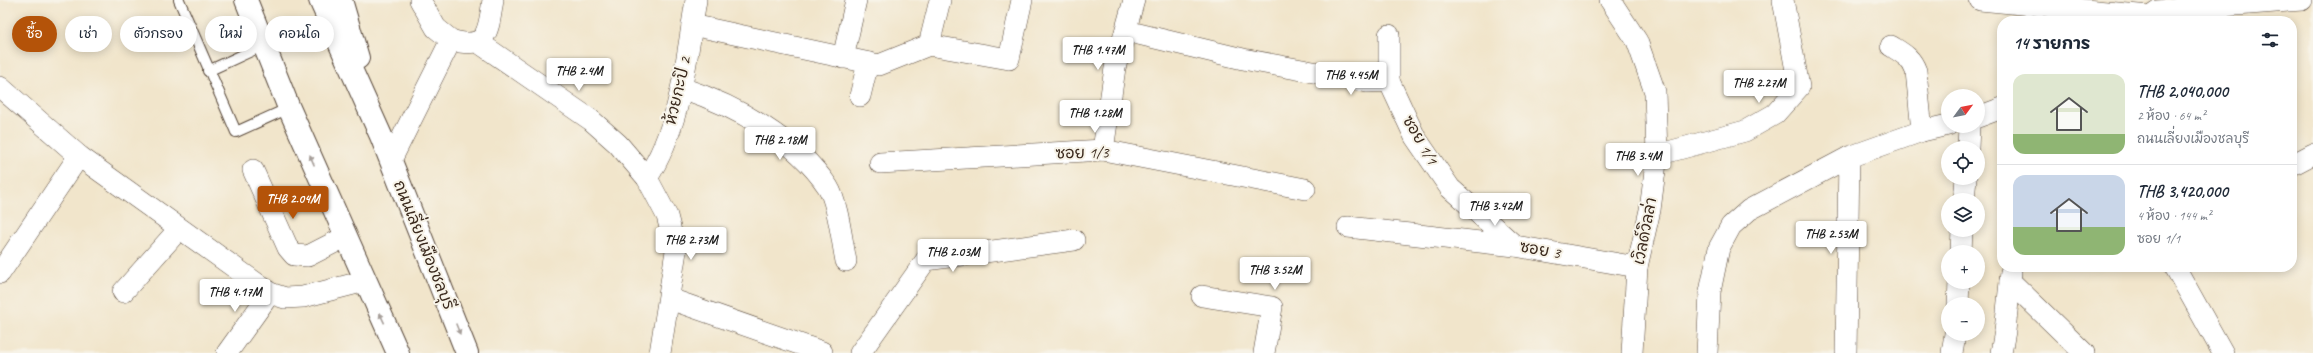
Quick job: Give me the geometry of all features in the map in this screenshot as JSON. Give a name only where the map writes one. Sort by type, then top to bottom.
[{"type":"highway","points":[[246,0],[289,108],[345,237],[398,353]]},
{"type":"highway","points":[[320,0],[381,136]]},
{"type":"highway","points":[[341,0],[381,136]]},
{"type":"highway","name":"ถนนเลี่ยงเมืองชลบุรี","points":[[381,136],[467,353]]},
{"type":"street","points":[[420,0],[436,28],[451,40],[466,44],[478,42],[487,34],[493,0]]},
{"type":"street","name":"ห้วยกะปิ 2","points":[[647,178],[661,158],[682,88],[696,0]]},
{"type":"street","points":[[843,58],[856,0]]},
{"type":"street","points":[[929,45],[940,0]]},
{"type":"street","points":[[692,25],[879,65],[929,45],[1009,59],[1022,0]]},
{"type":"street","points":[[1103,150],[1115,68],[1134,0]]},
{"type":"street","name":"เวิลด์วิลล่า","points":[[1610,0],[1637,41],[1655,92],[1658,155],[1650,210],[1637,267],[1632,353]]},
{"type":"street","points":[[1658,155],[1745,131],[1775,114],[1799,87],[1783,0]]},
{"type":"street","points":[[1980,0],[2153,12],[2302,0]]},
{"type":"street","points":[[1126,31],[1243,59],[1367,82],[1389,81],[1390,35]]},
{"type":"street","points":[[391,160],[451,40]]},
{"type":"street","points":[[478,42],[591,120],[618,144],[647,178],[667,216],[676,251],[670,299],[660,353]]},
{"type":"street","points":[[1890,46],[1909,57],[1913,63],[1916,71],[1922,131]]},
{"type":"street","points":[[860,96],[868,63]]},
{"type":"street","name":"ซอย 1/1","points":[[1389,81],[1416,137],[1450,188],[1515,246]]},
{"type":"street","points":[[0,87],[79,156],[270,293],[285,298],[303,297],[365,281]]},
{"type":"street","points":[[682,88],[714,99],[738,110],[803,157],[828,188],[839,221],[846,261]]},
{"type":"street","points":[[1985,114],[1997,110]]},
{"type":"street","points":[[1707,353],[1710,292],[1719,248],[1732,226],[1749,210],[1849,157],[1922,131],[1941,127]]},
{"type":"street","name":"ซอย 1/3","points":[[880,163],[1103,150],[1304,189]]},
{"type":"street","points":[[2297,162],[2313,154]]},
{"type":"street","points":[[0,273],[79,156]]},
{"type":"street","points":[[1846,353],[1849,157]]},
{"type":"street","points":[[253,170],[288,248],[294,255],[308,256],[345,237]]},
{"type":"street","name":"ซอย 3","points":[[1348,227],[1515,246],[1637,267]]},
{"type":"street","points":[[123,292],[179,229]]},
{"type":"street","points":[[860,353],[926,260],[1074,240]]},
{"type":"street","points":[[2178,272],[2223,353]]},
{"type":"street","points":[[2001,353],[2006,331],[2011,274]]},
{"type":"street","points":[[2011,274],[2084,353]]},
{"type":"street","points":[[227,353],[270,293]]},
{"type":"street","points":[[1202,296],[1272,307],[1264,353]]},
{"type":"street","points":[[670,299],[822,352]]},
{"type":"street","points":[[1952,353],[1954,341]]},
{"type":"lane","points":[[179,0],[208,71],[236,132],[289,108]]},
{"type":"lane","points":[[208,71],[264,45]]}]
